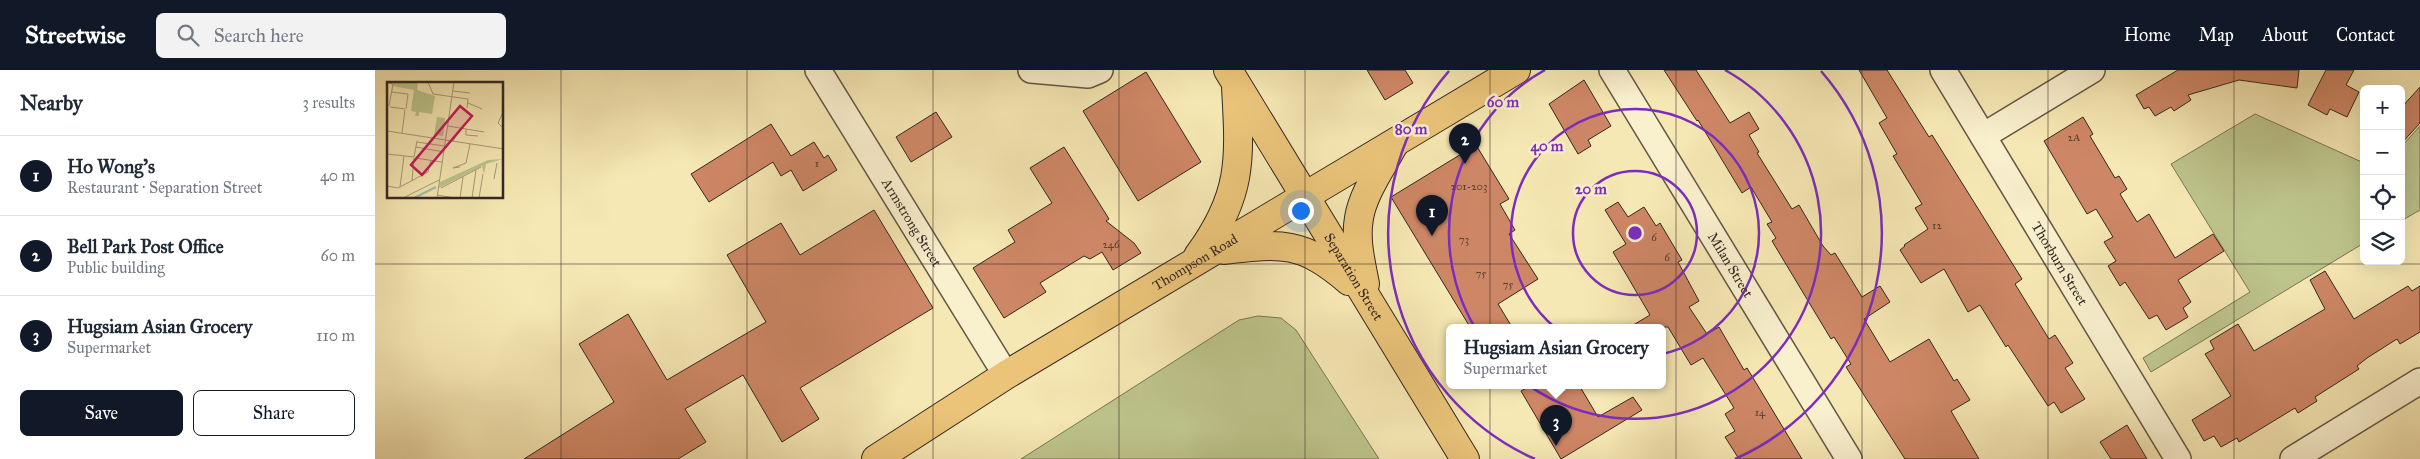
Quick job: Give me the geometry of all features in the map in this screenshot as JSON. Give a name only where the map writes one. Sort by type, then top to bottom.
[{"type":"main road","name":"Thompson Road","points":[[876,459],[1006,375],[1516,70]]},
{"type":"main road","points":[[1203,258],[1235,185],[1239,147],[1232,77]]},
{"type":"main road","name":"Separation Street","points":[[1232,77],[1465,459]]},
{"type":"main road","points":[[1367,299],[1360,258],[1359,218],[1365,199],[1394,144]]},
{"type":"main road","points":[[1203,258],[1256,246],[1297,248],[1325,261],[1367,299]]},
{"type":"street","points":[[1031,70],[1088,75],[1100,70]]},
{"type":"street","name":"Milan Street","points":[[1612,70],[1849,459]]},
{"type":"street","name":"Thorburn Street","points":[[1943,70],[2178,458]]},
{"type":"street","points":[[1983,136],[2092,70]]},
{"type":"street","name":"Armstrong Street","points":[[825,72],[1006,375]]},
{"type":"street","points":[[2293,459],[2420,381]]},
{"type":"green space","points":[[2255,114],[2360,161],[2360,245],[2151,372],[2143,358],[2250,292],[2171,164]]},
{"type":"green space","points":[[2420,126],[2420,210],[2405,219],[2405,175],[2405,143]]},
{"type":"green space","points":[[1258,316],[1281,318],[1296,330],[1379,459],[1021,459],[1239,320]]},
{"type":"building","points":[[1367,70],[1405,70],[1413,83],[1385,100]]},
{"type":"building","points":[[1664,70],[1696,70],[1730,123],[1749,112],[1759,129],[1749,135],[1759,152],[1757,153],[1792,209],[1799,205],[1823,246],[1831,255],[1835,253],[1862,297],[1880,286],[1890,302],[1864,319],[1890,362],[1929,339],[1954,381],[1957,379],[1970,400],[1951,411],[1979,459],[1905,459],[1846,367],[1851,364],[1834,337],[1831,339],[1772,241],[1776,238],[1767,224],[1772,222],[1751,187],[1742,193],[1698,120]]},
{"type":"building","points":[[1859,70],[1887,70],[1929,137],[1932,135],[2022,279],[2015,284],[2049,339],[2055,335],[2073,363],[2065,368],[2085,399],[2061,413],[2054,402],[2048,406],[2008,345],[2006,347],[1980,305],[1968,312],[1944,269],[1921,283],[1900,250],[1904,245],[1928,229],[1915,208],[1922,204],[1893,156],[1897,154],[1879,123],[1887,118]]},
{"type":"building","points":[[2178,70],[2299,70],[2297,88],[2239,80],[2188,95],[2191,100],[2174,111],[2171,107],[2155,116],[2149,107],[2144,109],[2136,95]]},
{"type":"building","points":[[2326,70],[2354,70],[2346,85],[2359,92],[2347,117],[2330,109],[2327,115],[2308,105]]},
{"type":"building","points":[[1146,72],[1201,162],[1138,201],[1083,111]]},
{"type":"building","points":[[1584,80],[1611,126],[1588,140],[1591,146],[1578,154],[1549,104]]},
{"type":"building","points":[[2420,87],[2420,123],[2405,140],[2405,130],[2405,104]]},
{"type":"building","points":[[936,112],[952,137],[911,162],[896,137]]},
{"type":"building","points":[[2083,117],[2093,134],[2090,136],[2115,178],[2119,176],[2127,189],[2120,194],[2137,222],[2149,214],[2175,258],[2213,234],[2224,251],[2178,280],[2191,302],[2183,308],[2188,317],[2166,330],[2157,315],[2149,319],[2125,282],[2120,286],[2108,266],[2116,261],[2104,242],[2113,237],[2096,209],[2087,214],[2044,141]]},
{"type":"building","points":[[771,124],[791,156],[814,142],[824,158],[828,155],[837,170],[803,191],[791,170],[781,176],[773,162],[709,202],[691,174]]},
{"type":"building","points":[[1476,145],[1509,199],[1500,204],[1515,230],[1509,234],[1538,279],[1498,304],[1510,324],[1468,324],[1391,197]]},
{"type":"building","points":[[1064,147],[1109,219],[1106,221],[1134,243],[1141,253],[1113,270],[1102,252],[1090,259],[1084,256],[1040,283],[1046,292],[1004,318],[973,268],[1015,242],[1008,230],[1052,203],[1030,168]]},
{"type":"building","points":[[1618,202],[1628,217],[1644,207],[1656,226],[1660,223],[1682,260],[1678,262],[1699,301],[1689,307],[1707,334],[1719,327],[1744,370],[1747,368],[1802,459],[1739,459],[1725,437],[1735,431],[1725,414],[1734,408],[1703,358],[1691,365],[1668,327],[1666,327],[1666,324],[1635,324],[1650,315],[1613,252],[1626,244],[1605,210]]},
{"type":"building","points":[[874,210],[933,308],[800,388],[819,419],[782,442],[743,375],[685,409],[706,442],[678,459],[524,459],[614,402],[579,344],[628,314],[667,380],[766,322],[727,255],[781,223],[800,255]]},
{"type":"building","points":[[2325,271],[2354,319],[2408,286],[2412,291],[2420,286],[2420,332],[2400,344],[2397,339],[2367,358],[2357,366],[2359,369],[2315,397],[2317,401],[2298,413],[2295,408],[2239,442],[2237,438],[2221,447],[2214,436],[2204,441],[2192,420],[2231,396],[2205,354],[2214,349],[2210,341],[2238,324],[2254,351],[2325,309],[2310,280]]},
{"type":"building","points":[[1525,389],[1581,389],[1598,417],[1633,397],[1642,410],[1561,459],[1521,391]]},
{"type":"building","points":[[2127,425],[2147,459],[2111,459],[2100,442]]},
{"type":"place","name":"Bell Park Post Office","points":[[1465,164]]},
{"type":"place","name":"Ho Wong's","points":[[1432,236]]},
{"type":"place","name":"Hugsiam Asian Grocery","points":[[1556,446]]}]
